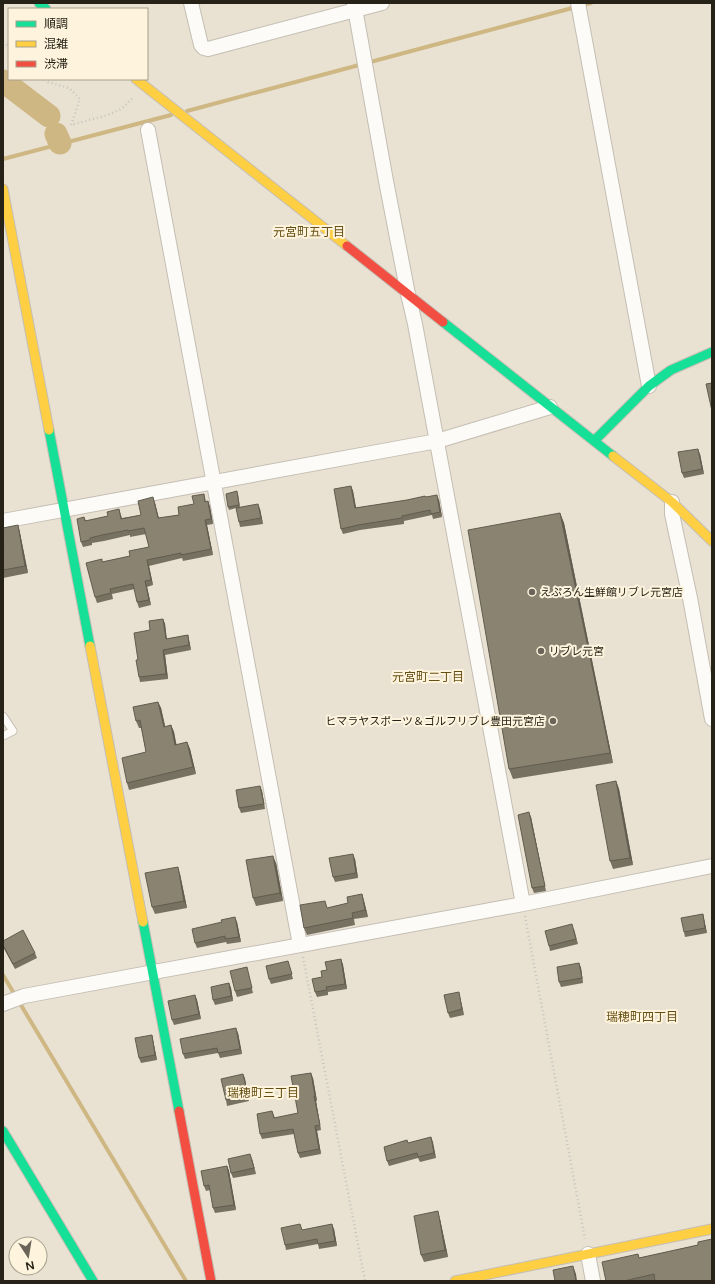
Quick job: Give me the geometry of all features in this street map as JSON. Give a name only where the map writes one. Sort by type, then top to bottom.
[{"type":"street","points":[[191,3],[201,45],[208,49],[355,7],[382,3]]},
{"type":"street","points":[[355,7],[523,904]]},
{"type":"street","points":[[578,9],[635,302],[649,386]]},
{"type":"street","points":[[137,80],[672,502],[712,541]]},
{"type":"street","points":[[148,130],[300,945]]},
{"type":"street","points":[[3,189],[211,1281]]},
{"type":"street","points":[[594,441],[649,386],[671,370],[712,352]]},
{"type":"street","points":[[3,521],[437,441],[550,407]]},
{"type":"street","points":[[672,502],[672,514],[690,598],[712,719]]},
{"type":"street","points":[[6,1003],[24,996],[523,904],[712,866]]},
{"type":"street","points":[[3,1131],[92,1281]]},
{"type":"street","points":[[455,1281],[470,1280],[712,1229]]},
{"type":"street","points":[[588,1254],[593,1281]]},
{"type":"lane","points":[[3,716],[12,731],[3,736]]},
{"type":"path","points":[[46,80],[48,82],[69,88],[80,99],[71,125],[108,115],[120,109],[146,87]]},
{"type":"path","points":[[523,904],[588,1254]]},
{"type":"path","points":[[300,945],[365,1281]]},
{"type":"building","points":[[712,383],[712,411],[706,384]]},
{"type":"building","points":[[698,449],[702,469],[682,473],[678,452]]},
{"type":"building","points":[[351,486],[355,508],[437,495],[440,512],[431,514],[430,510],[402,516],[402,518],[341,529],[334,489]]},
{"type":"building","points":[[237,491],[239,505],[228,507],[226,494]]},
{"type":"building","points":[[204,494],[205,502],[208,501],[211,519],[205,520],[211,549],[147,560],[151,580],[145,581],[149,600],[137,602],[133,584],[110,589],[111,593],[95,597],[86,563],[102,559],[102,562],[130,556],[129,551],[149,547],[144,528],[102,535],[81,542],[77,519],[84,517],[85,521],[108,516],[107,512],[119,509],[121,519],[141,515],[138,501],[153,497],[158,518],[179,515],[178,507],[194,504],[192,496]]},
{"type":"building","points":[[258,504],[261,518],[239,522],[236,508]]},
{"type":"building","name":"リブレ元宮","points":[[560,513],[610,753],[509,769],[468,530]]},
{"type":"building","points":[[18,525],[25,566],[3,570],[3,528]]},
{"type":"building","points":[[163,619],[166,639],[188,635],[189,645],[163,650],[166,674],[139,677],[134,633],[150,630],[149,621]]},
{"type":"building","points":[[158,702],[164,727],[171,725],[175,745],[187,742],[193,767],[127,783],[122,758],[146,752],[140,720],[136,721],[133,707]]},
{"type":"building","points":[[616,781],[630,858],[610,861],[596,785]]},
{"type":"building","points":[[260,786],[264,804],[239,808],[236,790]]},
{"type":"building","points":[[529,812],[545,886],[532,888],[518,815]]},
{"type":"building","points":[[353,854],[356,873],[333,877],[329,858]]},
{"type":"building","points":[[273,856],[280,893],[253,898],[246,860]]},
{"type":"building","points":[[178,867],[184,901],[152,907],[145,873]]},
{"type":"building","points":[[362,894],[365,910],[352,913],[353,918],[304,928],[300,905],[325,901],[327,908],[348,903],[347,897]]},
{"type":"building","points":[[703,914],[705,928],[684,932],[681,918]]},
{"type":"building","points":[[235,917],[239,937],[225,939],[225,936],[195,943],[192,929],[222,922],[221,920]]},
{"type":"building","points":[[572,924],[576,939],[549,946],[545,931]]},
{"type":"building","points":[[23,930],[35,953],[13,964],[3,945],[3,941]]},
{"type":"building","points":[[341,959],[345,984],[326,987],[327,990],[315,992],[312,979],[322,977],[321,971],[327,970],[325,962]]},
{"type":"building","points":[[288,961],[292,974],[269,979],[266,966]]},
{"type":"building","points":[[579,963],[582,978],[559,982],[557,967]]},
{"type":"building","points":[[247,967],[252,988],[235,991],[230,971]]},
{"type":"building","points":[[229,983],[231,996],[213,1000],[211,987]]},
{"type":"building","points":[[459,992],[462,1009],[448,1013],[444,995]]},
{"type":"building","points":[[195,995],[199,1014],[172,1020],[168,1001]]},
{"type":"building","points":[[236,1028],[240,1049],[218,1053],[217,1048],[183,1054],[180,1039]]},
{"type":"building","points":[[152,1035],[155,1055],[139,1058],[135,1038]]},
{"type":"building","points":[[311,1073],[320,1125],[315,1126],[319,1149],[298,1153],[293,1129],[260,1134],[257,1114],[272,1111],[274,1118],[298,1113],[291,1076]]},
{"type":"building","points":[[243,1074],[248,1096],[226,1100],[221,1079]]},
{"type":"building","points":[[431,1137],[434,1153],[418,1157],[417,1153],[387,1161],[384,1147],[407,1140],[408,1143]]},
{"type":"building","points":[[250,1154],[254,1168],[231,1173],[228,1159]]},
{"type":"building","points":[[227,1166],[234,1205],[213,1208],[209,1185],[204,1186],[201,1171]]},
{"type":"building","points":[[438,1211],[445,1250],[421,1255],[414,1216]]},
{"type":"building","points":[[300,1224],[302,1230],[332,1224],[335,1241],[318,1244],[317,1239],[285,1245],[281,1228]]},
{"type":"building","points":[[712,1239],[712,1281],[655,1281],[654,1274],[624,1281],[606,1281],[602,1262],[638,1254],[639,1258],[698,1245],[698,1242]]},
{"type":"building","points":[[573,1266],[576,1281],[555,1281],[553,1270]]},
{"type":"waterway","points":[[187,111],[591,3]]},
{"type":"waterway","points":[[3,81],[49,116]]},
{"type":"waterway","points":[[3,159],[171,115]]},
{"type":"waterway","points":[[56,134],[60,143]]},
{"type":"waterway","points":[[3,975],[186,1281]]},
{"type":"traffic: fast","points":[[39,3],[45,8]]},
{"type":"traffic: fast","points":[[443,322],[613,456]]},
{"type":"traffic: fast","points":[[594,441],[649,386],[671,370],[712,352]]},
{"type":"traffic: fast","points":[[49,430],[90,646]]},
{"type":"traffic: fast","points":[[143,922],[179,1111]]},
{"type":"traffic: fast","points":[[3,1131],[93,1281]]},
{"type":"traffic: slow","points":[[137,80],[347,246]]},
{"type":"traffic: slow","points":[[3,189],[49,430]]},
{"type":"traffic: slow","points":[[613,456],[672,502],[712,541]]},
{"type":"traffic: slow","points":[[90,646],[143,922]]},
{"type":"traffic: slow","points":[[455,1281],[712,1229]]},
{"type":"traffic: jam","points":[[347,246],[443,322]]},
{"type":"traffic: jam","points":[[179,1111],[211,1281]]},
{"type":"place","name":"えぷろん生鮮館リブレ元宮店","points":[[532,592]]},
{"type":"place","name":"リブレ元宮","points":[[541,651]]},
{"type":"place","name":"ヒマラヤスポーツ＆ゴルフリブレ豊田元宮店","points":[[553,721]]},
{"type":"district","name":"元宮町五丁目","points":[[309,232]]},
{"type":"district","name":"元宮町二丁目","points":[[428,677]]},
{"type":"district","name":"瑞穂町四丁目","points":[[642,1017]]},
{"type":"district","name":"瑞穂町三丁目","points":[[263,1093]]}]
